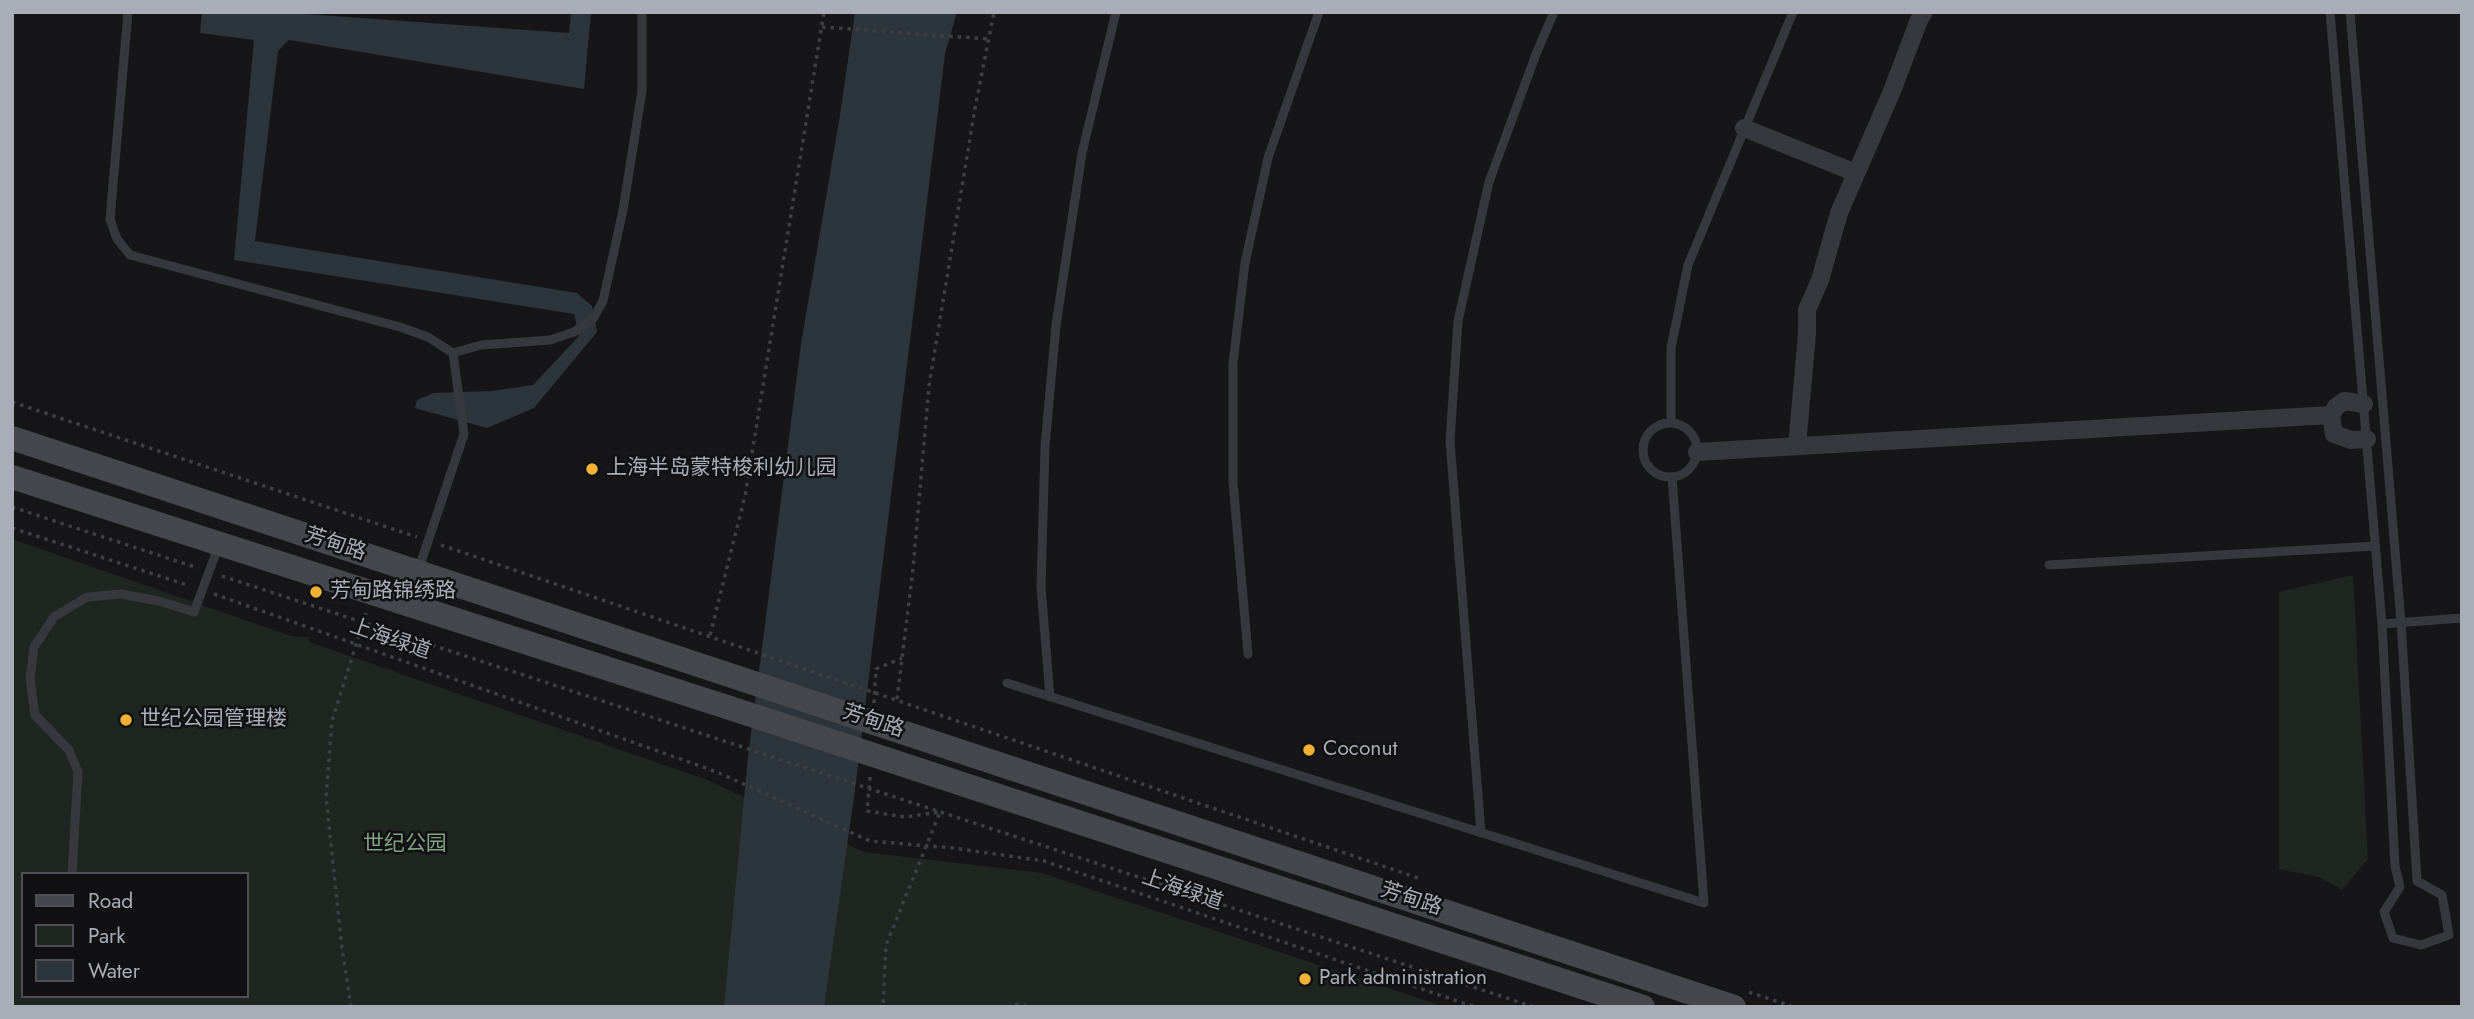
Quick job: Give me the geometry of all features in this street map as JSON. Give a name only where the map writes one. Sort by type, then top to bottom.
[{"type":"main road","name":"芳甸路","points":[[12,438],[738,679],[1737,998]]},
{"type":"main road","name":"芳甸路","points":[[12,477],[730,708],[1643,1007]]},
{"type":"street","points":[[1797,446],[1807,310],[1820,280],[1839,213],[1924,12]]},
{"type":"street","points":[[1744,128],[1856,173]]},
{"type":"street","points":[[1697,452],[2331,415],[2344,401],[2364,404]]},
{"type":"street","points":[[2331,415],[2334,434],[2351,440],[2367,439]]},
{"type":"lane","points":[[128,12],[110,219],[117,239],[130,255],[400,327],[428,337],[453,353],[481,345],[550,340],[574,332],[593,319],[603,301],[623,210],[642,92],[642,12]]},
{"type":"lane","points":[[1051,697],[1041,587],[1045,446],[1056,325],[1082,153],[1116,12]]},
{"type":"lane","points":[[1248,654],[1233,482],[1233,363],[1245,263],[1268,158],[1319,12]]},
{"type":"lane","points":[[1481,833],[1450,441],[1458,321],[1489,182],[1535,54],[1555,12]]},
{"type":"lane","points":[[1671,424],[1671,348],[1688,265],[1793,12]]},
{"type":"lane","points":[[2330,12],[2382,624],[2395,866],[2400,887],[2384,912],[2393,937],[2421,945],[2449,935],[2442,895],[2417,881],[2402,622],[2350,12]]},
{"type":"lane","points":[[418,572],[464,434],[453,353]]},
{"type":"lane","points":[[1671,424],[1682,426],[1690,432],[1697,452],[1688,471],[1672,477],[1658,475],[1650,469],[1644,460],[1643,449],[1652,430],[1671,424]]},
{"type":"lane","points":[[1007,683],[1704,903],[1672,477]]},
{"type":"lane","points":[[72,872],[78,772],[69,750],[35,715],[30,678],[34,647],[54,617],[87,597],[121,594],[159,601],[194,612],[219,543]]},
{"type":"lane","points":[[2049,565],[2375,546]]},
{"type":"lane","points":[[2382,624],[2462,618]]},
{"type":"path","points":[[710,635],[745,496],[824,12]]},
{"type":"path","points":[[897,699],[913,569],[929,386],[994,12]]},
{"type":"path","points":[[822,27],[989,38]]},
{"type":"path","points":[[12,402],[796,664],[1424,880]]},
{"type":"path","points":[[12,507],[1534,1007]]},
{"type":"path","name":"上海绿道","points":[[12,528],[201,590],[717,772],[870,841],[1044,862],[1475,1007]]},
{"type":"path","points":[[351,1007],[326,797],[332,721],[373,592]]},
{"type":"path","points":[[883,1007],[886,945],[940,812]]},
{"type":"path","points":[[1737,998],[1794,1007]]},
{"type":"path","points":[[1007,1007],[1019,1004],[1030,1007]]},
{"type":"green space","name":"世纪公园","points":[[12,539],[291,636],[309,637],[309,642],[705,779],[864,852],[1042,873],[1445,1007],[12,1007]]},
{"type":"green space","points":[[2353,575],[2368,859],[2342,890],[2319,877],[2279,869],[2279,592]]},
{"type":"water","points":[[202,12],[292,13],[569,33],[571,12],[591,12],[584,89],[289,40],[278,51],[255,241],[577,293],[592,306],[597,332],[534,408],[487,428],[415,408],[417,400],[433,393],[492,391],[533,385],[579,336],[574,314],[234,260],[254,40],[200,33]]},
{"type":"water","points":[[855,12],[957,12],[945,54],[855,790],[824,1007],[724,1007],[748,757],[801,344]]},
{"type":"place","name":"上海半岛蒙特梭利幼儿园","points":[[592,469]]},
{"type":"place","name":"芳甸路锦绣路","points":[[316,592]]},
{"type":"place","name":"世纪公园管理楼","points":[[126,720]]},
{"type":"place","name":"Coconut","points":[[1309,750]]},
{"type":"place","name":"Park administration","points":[[1305,979]]}]
